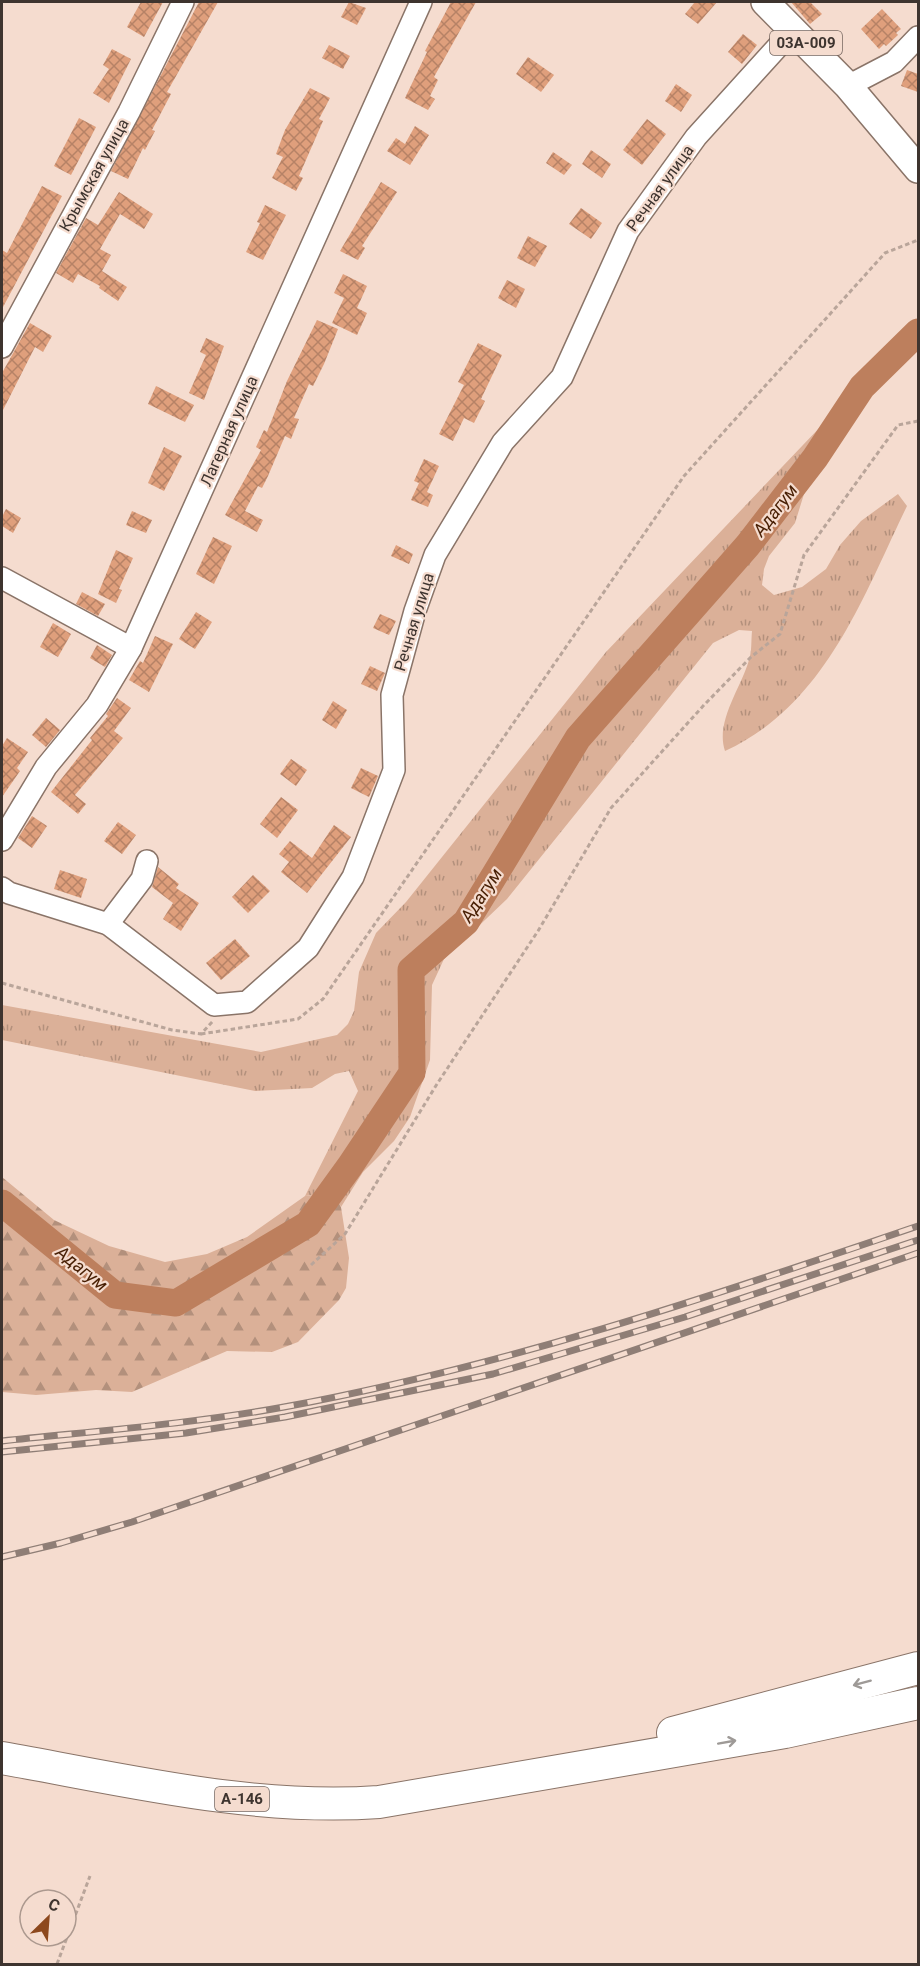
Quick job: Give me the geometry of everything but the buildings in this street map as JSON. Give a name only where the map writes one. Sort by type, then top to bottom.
[{"type":"highway","name":"А-146","points":[[483,1783],[918,1668]]},
{"type":"highway","name":"А-146","points":[[2,1758],[234,1799],[285,1804],[334,1805],[379,1802],[785,1732],[918,1704]]},
{"type":"main road","name":"03А-009","points":[[765,2],[848,86],[916,162]]},
{"type":"street","name":"Крымская улица","points":[[2,347],[129,112],[183,2]]},
{"type":"street","name":"Лагерная улица","points":[[2,840],[46,767],[97,705],[131,648],[421,2]]},
{"type":"street","name":"Речная улица","points":[[230,1004],[247,1002],[308,948],[353,877],[394,770],[392,695],[415,611],[435,555],[503,442],[562,377],[628,231],[696,137],[793,30]]},
{"type":"street","points":[[848,86],[894,62],[918,37]]},
{"type":"street","points":[[2,578],[131,648]]},
{"type":"street","points":[[108,924],[142,879],[147,861]]},
{"type":"street","points":[[2,888],[9,893],[108,924],[214,1005],[230,1004]]},
{"type":"path","points":[[2,983],[172,1030],[201,1034],[298,1019],[323,999],[684,476],[885,253],[918,240]]},
{"type":"path","points":[[311,1265],[345,1234],[437,1084],[538,932],[611,808],[704,705],[751,657],[780,634],[804,555],[898,425],[918,421]]},
{"type":"path","points":[[201,1034],[230,1004]]},
{"type":"path","points":[[57,1965],[90,1876]]},
{"type":"green space","points":[[843,403],[819,469],[804,494],[795,523],[769,556],[764,569],[762,585],[774,595],[802,587],[826,569],[840,545],[861,521],[898,494],[907,506],[874,577],[837,646],[815,678],[789,706],[760,731],[725,751],[723,728],[749,660],[752,631],[739,630],[713,643],[507,899],[444,959],[432,985],[430,1060],[410,1117],[394,1141],[363,1172],[341,1207],[335,1192],[305,1196],[358,1091],[349,1071],[335,1074],[312,1088],[255,1091],[2,1040],[2,1005],[261,1052],[337,1035],[348,1024],[354,1011],[359,972],[376,933],[406,902],[606,652]]},
{"type":"green space","points":[[2,1177],[54,1220],[109,1246],[165,1262],[207,1254],[247,1237],[305,1196],[335,1192],[341,1207],[349,1258],[346,1288],[339,1300],[298,1342],[272,1352],[227,1351],[132,1392],[96,1390],[36,1395],[2,1392]]},
{"type":"waterway","name":"Адагум","points":[[2,1203],[115,1295],[176,1303],[308,1224],[412,1073],[411,970],[466,922],[578,738],[748,545],[815,458],[862,387],[918,332]]},
{"type":"railway","points":[[2,1441],[143,1427],[249,1413],[365,1391],[446,1372],[526,1351],[683,1304],[918,1226]]},
{"type":"railway","points":[[2,1452],[186,1433],[285,1417],[493,1374],[685,1317],[918,1240]]},
{"type":"railway","points":[[2,1557],[61,1543],[132,1522],[918,1253]]}]
